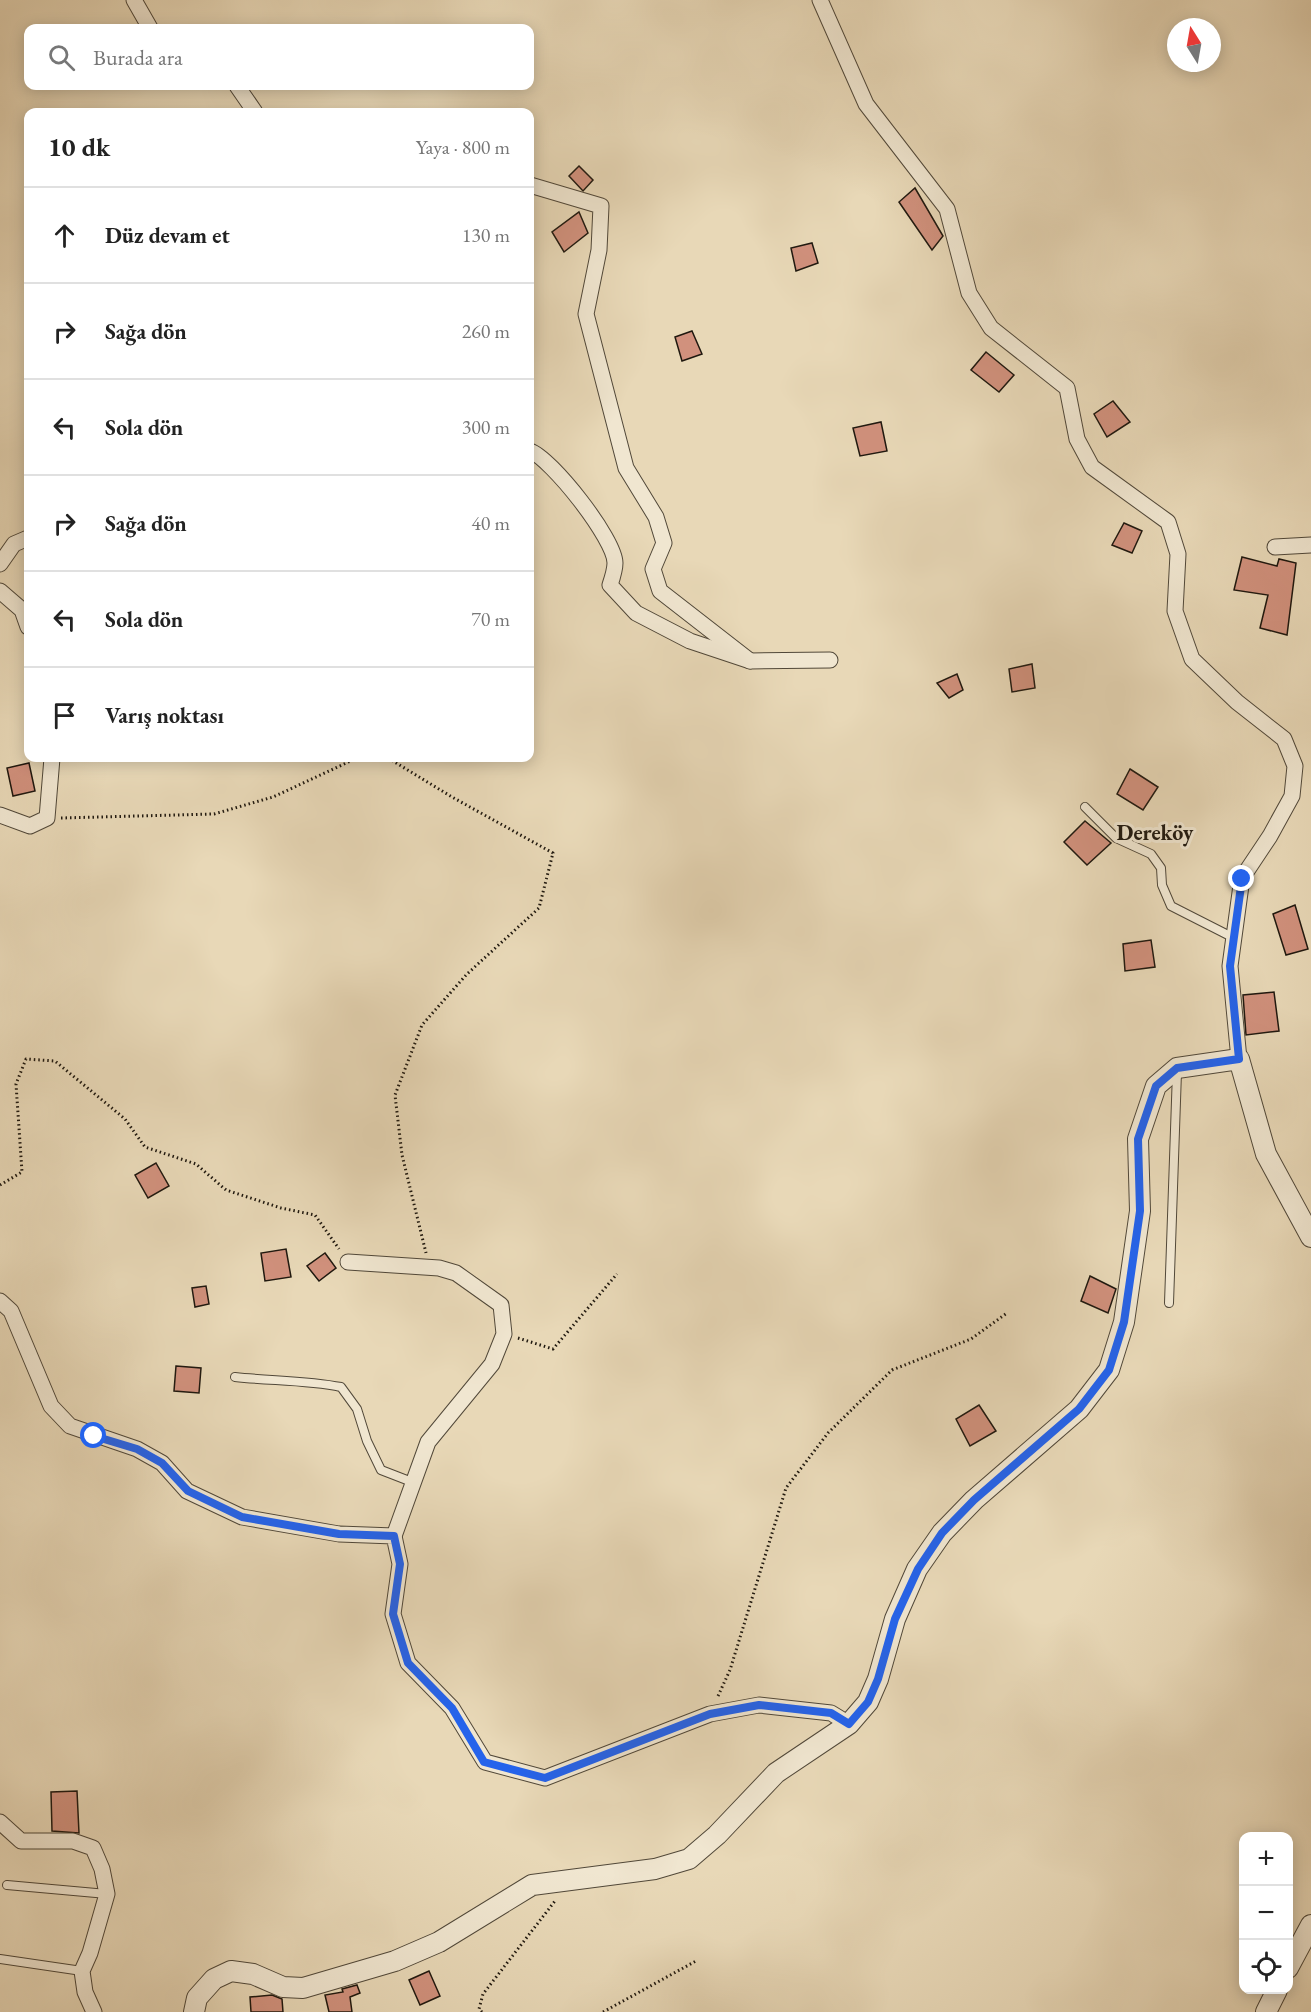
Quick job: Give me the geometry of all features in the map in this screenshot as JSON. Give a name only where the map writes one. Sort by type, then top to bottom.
[{"type":"street","points":[[134,0],[148,24]]},
{"type":"street","points":[[819,0],[866,104],[947,209],[969,293],[991,328],[1067,388],[1077,440],[1092,466],[1168,522],[1178,554],[1175,611],[1192,659],[1237,702],[1284,740],[1295,766],[1292,796],[1242,879],[1230,966],[1239,1059],[1266,1154],[1311,1237]]},
{"type":"street","points":[[240,90],[252,108]]},
{"type":"street","points":[[534,186],[601,206],[599,250],[586,315],[626,468],[657,517],[664,543],[653,569],[660,591],[750,661]]},
{"type":"street","points":[[534,455],[567,485],[592,513],[615,561],[610,585],[636,613],[690,640],[750,661],[830,660]]},
{"type":"street","points":[[0,564],[14,544],[24,540]]},
{"type":"street","points":[[1275,547],[1311,545]]},
{"type":"street","points":[[0,591],[22,610],[24,616]]},
{"type":"street","points":[[0,815],[30,826],[47,818],[52,762]]},
{"type":"street","points":[[194,2012],[197,1998],[213,1978],[231,1971],[253,1974],[283,1987],[303,1988],[395,1961],[439,1942],[486,1911],[532,1885],[655,1869],[689,1859],[717,1835],[776,1773],[849,1724],[868,1702],[878,1679],[895,1619],[918,1569],[942,1533],[974,1500],[1079,1409],[1109,1370],[1124,1322],[1140,1211],[1138,1139],[1156,1086],[1177,1068],[1239,1059]]},
{"type":"street","points":[[348,1262],[430,1268],[456,1273],[501,1305],[504,1334],[492,1364],[428,1442],[394,1536],[400,1564],[393,1614],[408,1663],[452,1708],[484,1762],[545,1778],[710,1714],[759,1705],[831,1713],[849,1724]]},
{"type":"street","points":[[0,1301],[11,1311],[51,1406],[70,1426],[137,1449],[162,1463],[188,1491],[242,1517],[339,1534],[394,1536]]},
{"type":"street","points":[[0,1822],[21,1840],[74,1841],[93,1848],[102,1869],[107,1894],[90,1953],[82,1971],[85,1992],[94,2012]]},
{"type":"street","points":[[1293,1959],[1311,1925]]},
{"type":"street","points":[[1266,2012],[1275,1994]]},
{"type":"lane","points":[[1085,807],[1116,838],[1151,854],[1161,868],[1162,885],[1171,906],[1234,938]]},
{"type":"lane","points":[[1169,1304],[1177,1068]]},
{"type":"lane","points":[[235,1377],[273,1381],[309,1380],[341,1387],[357,1410],[367,1441],[381,1470],[412,1482]]},
{"type":"lane","points":[[7,1885],[107,1894]]},
{"type":"lane","points":[[0,1959],[82,1971]]},
{"type":"path","points":[[47,818],[214,814],[273,797],[348,762]]},
{"type":"path","points":[[395,762],[553,853],[539,908],[467,974],[422,1025],[395,1095],[402,1155],[430,1268]]},
{"type":"path","points":[[0,1185],[22,1172],[16,1084],[26,1059],[55,1061],[125,1119],[145,1147],[196,1164],[225,1190],[281,1208],[315,1215],[348,1262]]},
{"type":"path","points":[[504,1334],[553,1349],[617,1274]]},
{"type":"path","points":[[710,1714],[730,1670],[786,1488],[828,1433],[892,1370],[971,1339],[1007,1312]]},
{"type":"path","points":[[482,2012],[479,2009],[483,1994],[571,1880]]},
{"type":"path","points":[[603,2012],[696,1961]]},
{"type":"building","points":[[579,166],[593,180],[583,191],[569,176]]},
{"type":"building","points":[[915,188],[943,236],[932,250],[899,202]]},
{"type":"building","points":[[579,212],[588,233],[564,252],[552,232]]},
{"type":"building","points":[[812,243],[818,263],[796,271],[791,248]]},
{"type":"building","points":[[692,331],[702,354],[682,361],[675,337]]},
{"type":"building","points":[[986,352],[1014,375],[999,392],[971,370]]},
{"type":"building","points":[[1113,401],[1130,422],[1107,437],[1094,414]]},
{"type":"building","points":[[881,422],[887,451],[860,456],[853,428]]},
{"type":"building","points":[[1124,523],[1142,531],[1132,553],[1112,545]]},
{"type":"building","points":[[1242,557],[1277,566],[1279,559],[1296,563],[1287,635],[1260,628],[1268,595],[1234,590]]},
{"type":"building","points":[[1032,664],[1035,688],[1012,692],[1009,669]]},
{"type":"building","points":[[957,674],[963,690],[949,698],[937,683]]},
{"type":"building","points":[[29,763],[35,791],[13,796],[7,768]]},
{"type":"building","points":[[1130,769],[1158,787],[1143,810],[1117,794]]},
{"type":"building","points":[[1085,821],[1111,843],[1087,865],[1064,842]]},
{"type":"building","points":[[1295,905],[1308,949],[1286,955],[1273,914]]},
{"type":"building","points":[[1151,940],[1155,967],[1125,971],[1123,944]]},
{"type":"building","points":[[1274,992],[1279,1031],[1246,1035],[1243,995]]},
{"type":"building","points":[[156,1163],[169,1186],[148,1198],[135,1175]]},
{"type":"building","points":[[286,1249],[291,1277],[265,1281],[261,1253]]},
{"type":"building","points":[[325,1253],[336,1268],[319,1281],[307,1266]]},
{"type":"building","points":[[1090,1276],[1116,1289],[1108,1313],[1081,1301]]},
{"type":"building","points":[[206,1286],[209,1304],[195,1307],[192,1288]]},
{"type":"building","points":[[176,1366],[201,1368],[199,1393],[174,1391]]},
{"type":"building","points":[[979,1405],[996,1431],[970,1446],[956,1419]]},
{"type":"building","points":[[77,1791],[79,1833],[52,1831],[51,1792]]},
{"type":"building","points":[[429,1971],[440,1996],[420,2005],[409,1980]]},
{"type":"building","points":[[357,1985],[360,1993],[350,1997],[352,2012],[329,2012],[325,1995],[343,1992],[342,1989]]},
{"type":"building","points":[[272,1995],[282,1999],[283,2012],[251,2012],[250,1997]]},
{"type":"district","name":"Dereköy","points":[[1155,832]]},
{"type":"route","points":[[94,1436],[137,1449],[162,1463],[188,1491],[242,1517],[339,1534],[394,1536],[400,1564],[393,1614],[408,1663],[452,1708],[484,1762],[545,1778],[710,1714],[759,1705],[831,1713],[849,1724],[868,1702],[878,1679],[895,1619],[918,1569],[942,1533],[974,1500],[1079,1409],[1109,1370],[1124,1322],[1140,1211],[1138,1139],[1156,1086],[1177,1068],[1239,1059],[1230,966],[1242,879]]}]
